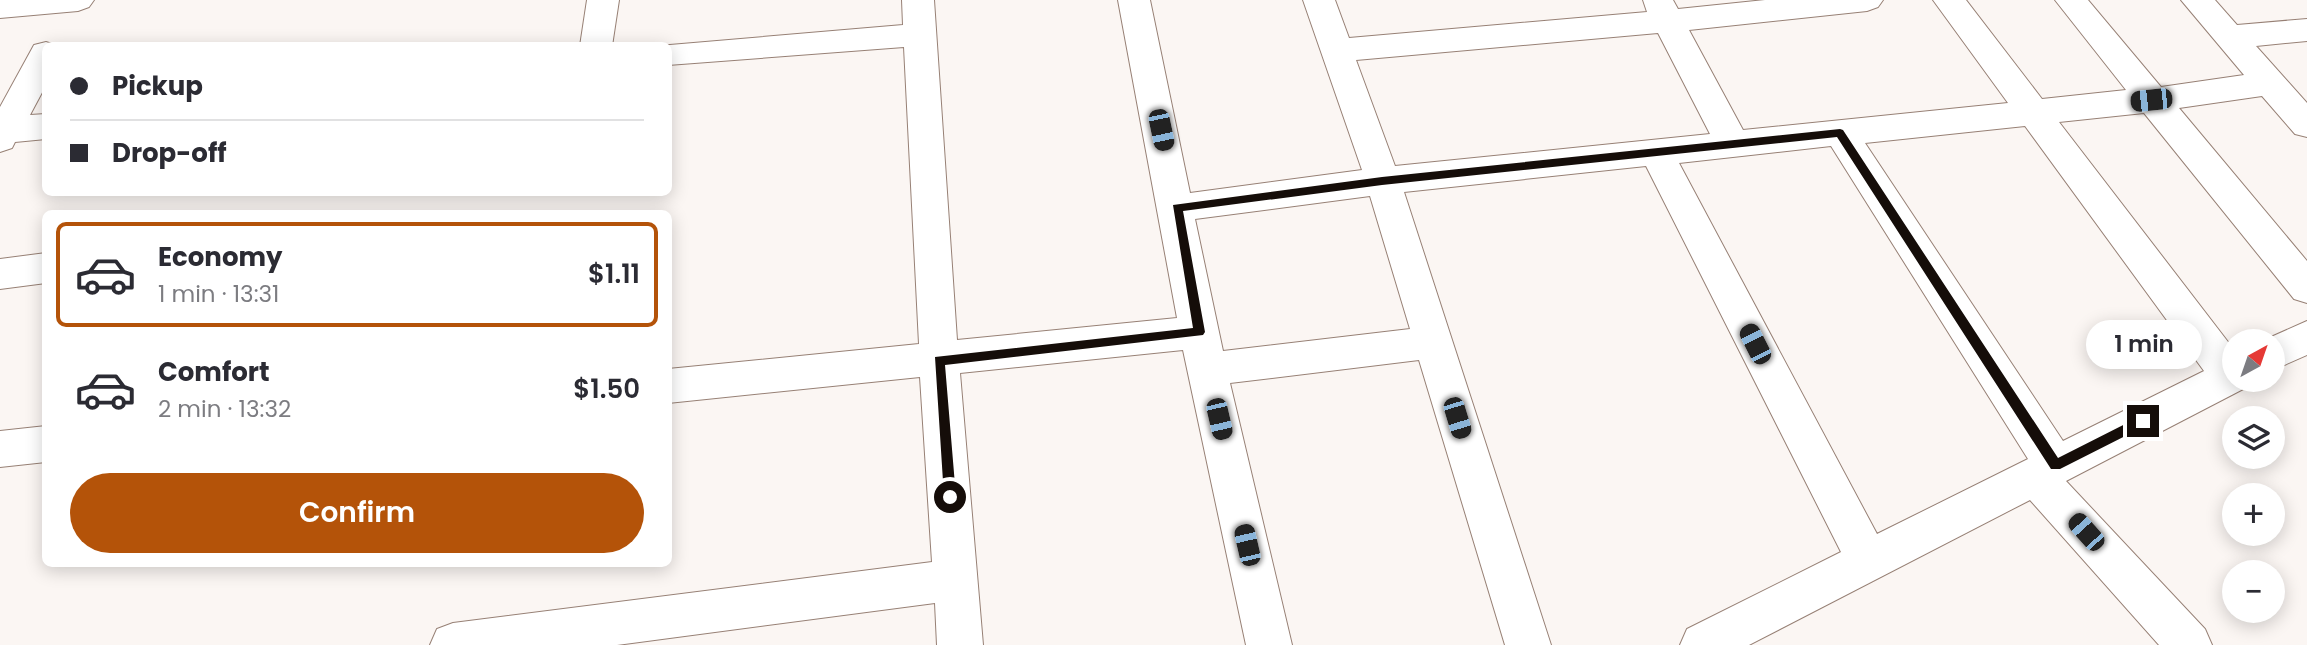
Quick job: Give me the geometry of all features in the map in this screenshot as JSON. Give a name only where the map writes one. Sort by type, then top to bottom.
[{"type":"street","points":[[0,7],[75,0]]},
{"type":"street","points":[[51,42],[75,0]]},
{"type":"street","points":[[597,42],[603,0]]},
{"type":"street","points":[[1134,0],[1177,208],[1199,332],[1269,645]]},
{"type":"street","points":[[1319,0],[1382,181],[1528,645]]},
{"type":"street","points":[[1336,50],[1662,11],[1867,0]]},
{"type":"street","points":[[1949,0],[2222,361]]},
{"type":"street","points":[[2071,0],[2307,288]]},
{"type":"street","points":[[2197,0],[2307,125]]},
{"type":"street","points":[[1662,11],[1733,144]]},
{"type":"street","points":[[672,53],[918,18],[960,645]]},
{"type":"street","points":[[2230,37],[2307,30]]},
{"type":"street","points":[[2,135],[42,60]]},
{"type":"street","points":[[1177,208],[1382,181],[2151,100],[2269,83]]},
{"type":"street","points":[[2,135],[42,127]]},
{"type":"street","points":[[1840,133],[2045,471],[2189,645]]},
{"type":"street","points":[[1656,152],[1868,561]]},
{"type":"street","points":[[0,274],[42,269]]},
{"type":"street","points":[[672,386],[1199,332]]},
{"type":"street","points":[[2286,348],[2307,337]]},
{"type":"street","points":[[1208,369],[1433,342]]},
{"type":"street","points":[[1703,645],[2222,381]]},
{"type":"street","points":[[0,449],[42,444]]},
{"type":"street","points":[[453,645],[957,579]]},
{"type":"route","points":[[950,497],[939,360],[1199,332],[1177,208],[1382,181],[1840,133],[2055,466],[2143,421]]}]
